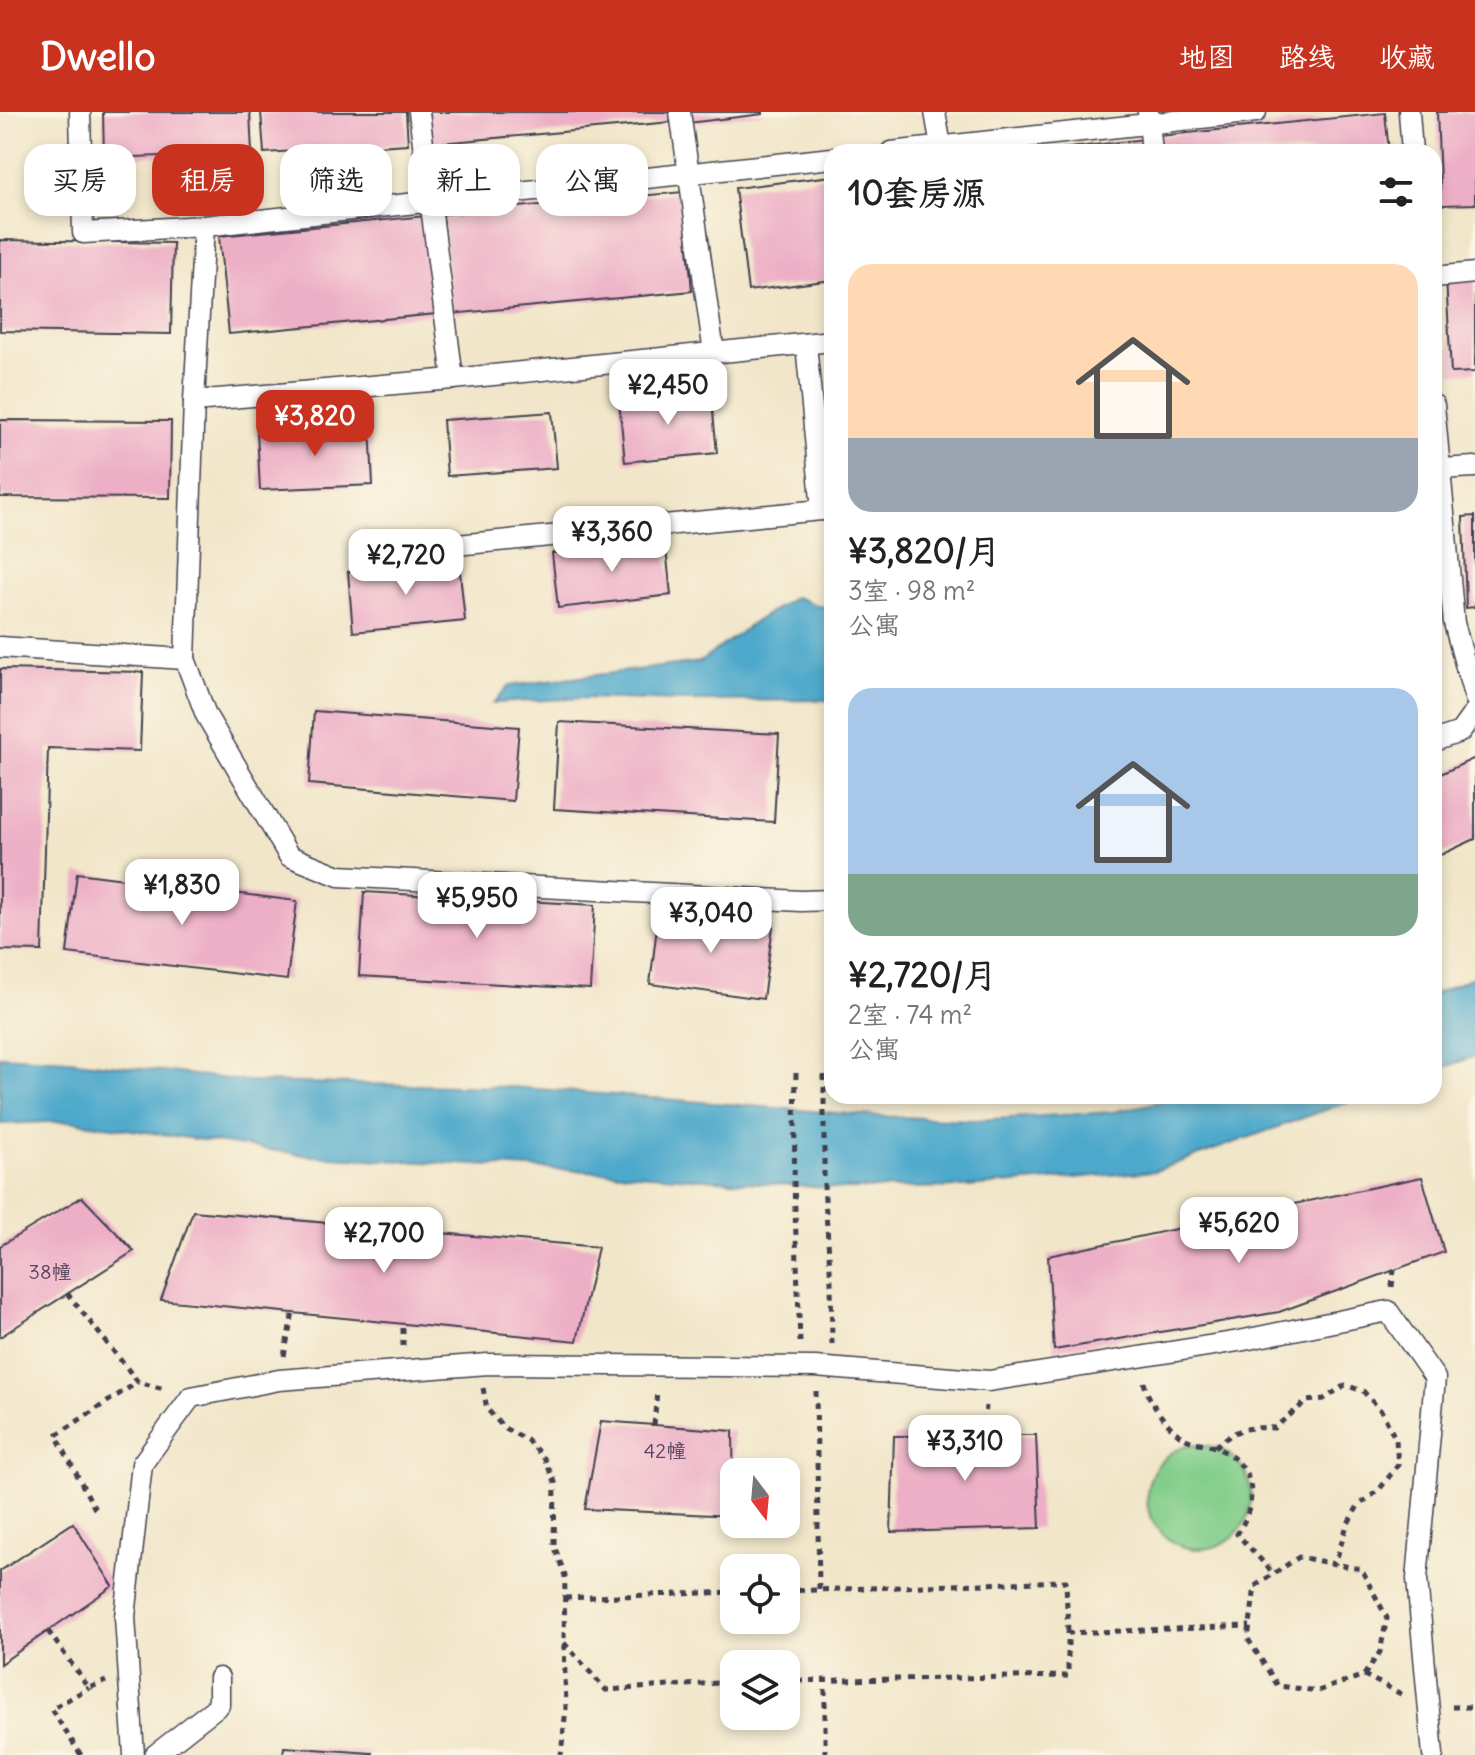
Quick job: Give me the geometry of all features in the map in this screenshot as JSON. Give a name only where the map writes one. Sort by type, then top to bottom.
[{"type":"lane","points":[[80,112],[83,233],[204,226],[408,204]]},
{"type":"lane","points":[[419,112],[423,144]]},
{"type":"lane","points":[[680,112],[714,353]]},
{"type":"lane","points":[[935,112],[940,144]]},
{"type":"lane","points":[[975,144],[1149,118],[1256,112]]},
{"type":"lane","points":[[1409,112],[1411,144]]},
{"type":"lane","points":[[1149,118],[1151,144]]},
{"type":"lane","points":[[520,192],[824,159]]},
{"type":"lane","points":[[432,216],[453,379]]},
{"type":"lane","points":[[204,226],[185,659],[206,715],[289,856],[339,876],[824,900]]},
{"type":"lane","points":[[1442,276],[1475,273]]},
{"type":"lane","points":[[194,401],[824,342]]},
{"type":"lane","points":[[806,344],[824,485]]},
{"type":"lane","points":[[1442,469],[1475,467]]},
{"type":"lane","points":[[1442,491],[1454,623],[1471,670],[1475,698]]},
{"type":"lane","points":[[383,552],[824,509]]},
{"type":"lane","points":[[0,647],[185,659]]},
{"type":"lane","points":[[1442,738],[1460,732],[1475,711]]},
{"type":"lane","points":[[134,1755],[125,1617],[142,1464],[191,1397],[279,1380],[478,1365],[816,1368],[989,1381],[1251,1339],[1388,1311],[1435,1378],[1417,1579],[1433,1755]]},
{"type":"lane","points":[[155,1755],[219,1705],[219,1678]]},
{"type":"path","points":[[796,1073],[794,1184],[816,1368],[819,1590]]},
{"type":"path","points":[[816,1368],[831,1282],[824,1185],[824,1075]]},
{"type":"path","points":[[67,1293],[138,1382],[191,1397]]},
{"type":"path","points":[[279,1380],[293,1312]]},
{"type":"path","points":[[1140,1357],[1146,1389],[1159,1415],[1185,1439],[1215,1447],[1231,1456],[1244,1469],[1252,1492],[1252,1504],[1247,1520],[1237,1534],[1274,1574]]},
{"type":"path","points":[[478,1365],[487,1409],[504,1428],[527,1440],[544,1458],[555,1482],[554,1545],[565,1576],[566,1708],[561,1755]]},
{"type":"path","points":[[654,1425],[659,1366]]},
{"type":"path","points":[[95,1509],[56,1435],[138,1382]]},
{"type":"path","points":[[1215,1447],[1234,1432],[1254,1427],[1274,1428],[1307,1401],[1324,1399],[1345,1385],[1363,1391],[1382,1412],[1396,1440],[1398,1465],[1379,1490],[1358,1506],[1347,1525],[1335,1564]]},
{"type":"path","points":[[1299,1557],[1361,1569],[1387,1618],[1380,1652],[1364,1675],[1318,1691],[1278,1686],[1248,1639],[1255,1586],[1274,1574],[1299,1557]]},
{"type":"path","points":[[800,1591],[1066,1581],[1068,1633],[1068,1676],[800,1681]]},
{"type":"path","points":[[565,1598],[720,1592]]},
{"type":"path","points":[[1068,1633],[1250,1626]]},
{"type":"path","points":[[48,1631],[89,1688]]},
{"type":"path","points":[[564,1643],[606,1690],[720,1683]]},
{"type":"path","points":[[81,1755],[51,1709],[128,1671]]},
{"type":"path","points":[[1364,1675],[1428,1707]]},
{"type":"path","points":[[825,1681],[825,1755]]},
{"type":"green space","points":[[1199,1445],[1219,1449],[1236,1460],[1247,1477],[1251,1497],[1247,1517],[1236,1534],[1219,1545],[1199,1549],[1179,1545],[1162,1534],[1151,1517],[1147,1497],[1151,1477],[1162,1460],[1179,1449]]},
{"type":"water","points":[[795,597],[824,607],[824,700],[583,698],[493,703],[509,686],[700,662]]},
{"type":"water","points":[[1475,976],[1475,1056],[1442,1068],[1442,990]]},
{"type":"water","points":[[0,1056],[68,1060],[253,1082],[513,1087],[875,1116],[973,1120],[1112,1112],[1150,1104],[1342,1104],[1155,1171],[967,1187],[842,1189],[312,1156],[70,1121],[0,1124]]},
{"type":"building","points":[[103,112],[250,112],[252,144],[152,144],[152,156],[136,157],[136,144],[104,144]]},
{"type":"building","points":[[261,112],[406,112],[408,144],[280,144],[280,152],[264,153]]},
{"type":"building","points":[[427,112],[670,112],[671,122],[430,144]]},
{"type":"building","points":[[687,112],[763,112],[763,114],[688,123]]},
{"type":"building","points":[[1437,112],[1475,112],[1475,204],[1442,205],[1442,144],[1438,144]]},
{"type":"building","points":[[1385,113],[1388,144],[1160,144],[1159,136]]},
{"type":"building","points":[[1144,139],[1145,144],[1103,144]]},
{"type":"building","points":[[824,177],[824,281],[748,291],[735,188]]},
{"type":"building","points":[[683,192],[692,291],[451,314],[443,216],[520,216],[520,207],[536,205],[536,216],[648,216],[648,195]]},
{"type":"building","points":[[426,216],[436,314],[229,334],[219,236]]},
{"type":"building","points":[[0,240],[173,243],[171,334],[0,331]]},
{"type":"building","points":[[1475,275],[1475,372],[1451,373],[1446,277]]},
{"type":"building","points":[[711,392],[717,453],[625,462],[619,401]]},
{"type":"building","points":[[552,412],[557,468],[447,476],[443,420]]},
{"type":"building","points":[[0,420],[171,421],[170,498],[0,497]]},
{"type":"building","points":[[370,425],[373,485],[260,490],[257,431]]},
{"type":"building","points":[[1475,516],[1475,607],[1466,608],[1463,517]]},
{"type":"building","points":[[665,540],[671,595],[558,608],[552,553]]},
{"type":"building","points":[[459,563],[465,621],[353,632],[348,572]]},
{"type":"building","points":[[0,669],[143,672],[140,751],[48,748],[42,951],[0,950]]},
{"type":"building","points":[[314,711],[519,727],[513,801],[309,784]]},
{"type":"building","points":[[559,722],[779,734],[774,822],[554,809]]},
{"type":"building","points":[[1475,758],[1475,839],[1442,854],[1442,773]]},
{"type":"building","points":[[77,873],[297,901],[287,980],[67,953]]},
{"type":"building","points":[[364,892],[595,905],[590,989],[359,976]]},
{"type":"building","points":[[659,911],[773,926],[763,999],[650,984]]},
{"type":"building","points":[[1422,1177],[1444,1252],[1279,1312],[1054,1350],[1048,1256]]},
{"type":"building","points":[[82,1197],[134,1251],[0,1337],[0,1246]]},
{"type":"building","points":[[193,1211],[598,1247],[577,1341],[161,1300]]},
{"type":"building","points":[[601,1421],[733,1431],[733,1458],[720,1458],[720,1515],[585,1509]]},
{"type":"building","points":[[1036,1435],[1040,1528],[891,1532],[894,1436]]},
{"type":"building","points":[[73,1523],[113,1586],[0,1664],[0,1571]]},
{"type":"building","points":[[284,1747],[372,1753],[372,1755],[283,1755]]}]
